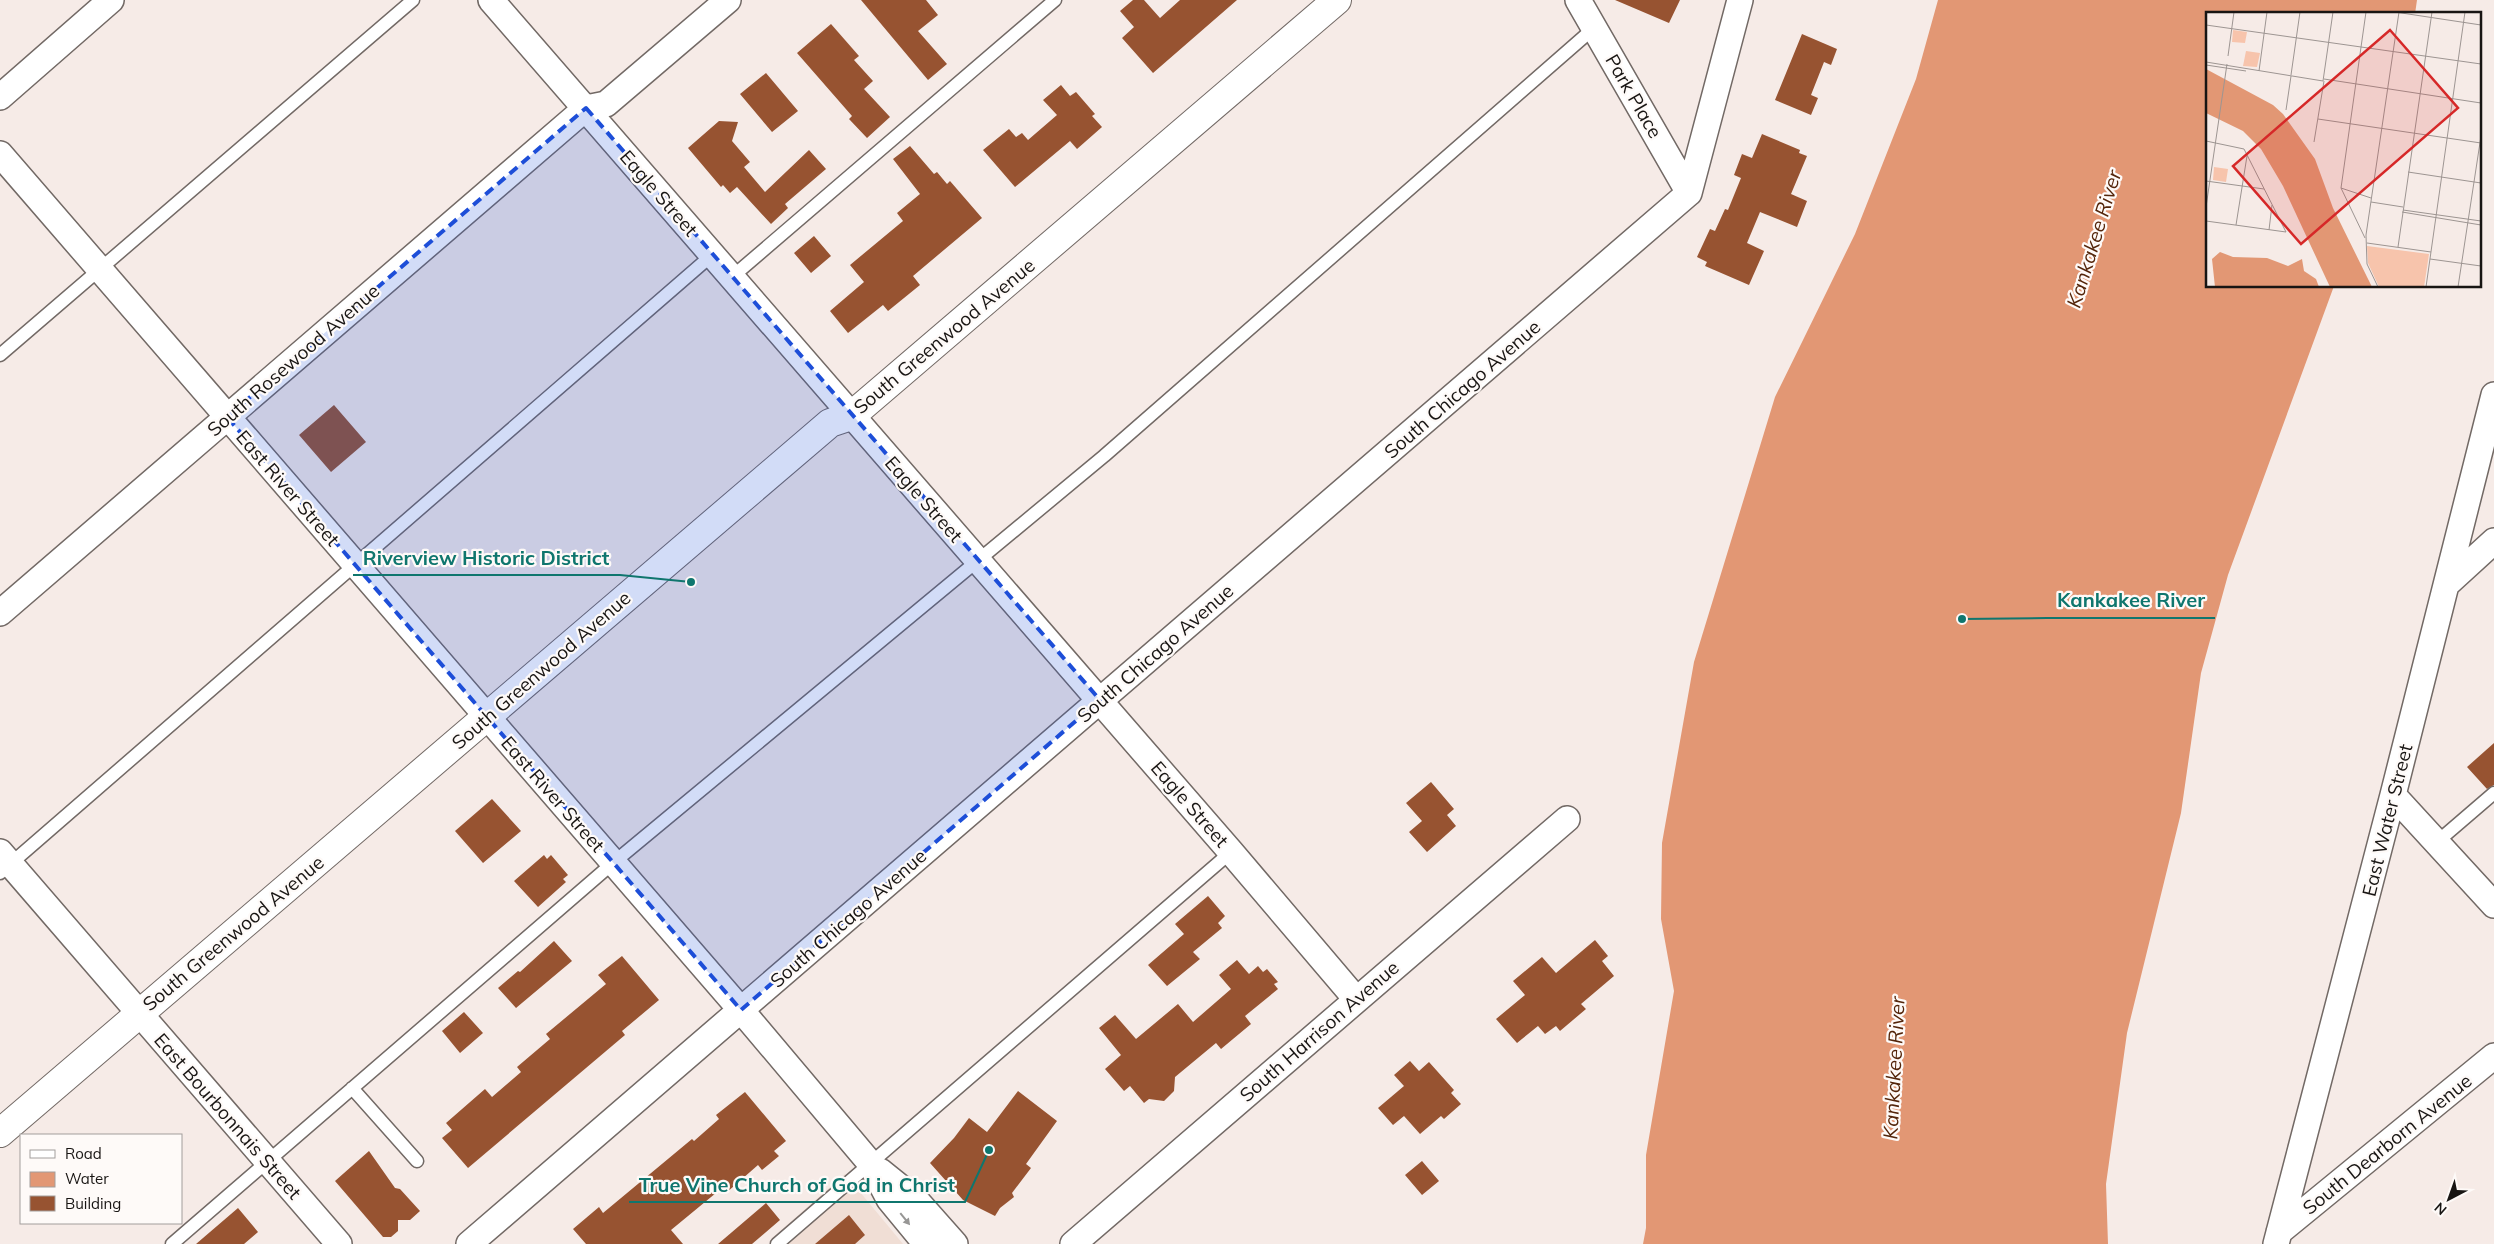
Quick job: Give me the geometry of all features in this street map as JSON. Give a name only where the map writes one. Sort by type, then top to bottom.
[{"type":"street","points":[[0,97],[111,0]]},
{"type":"street","name":"Eagle Street","points":[[491,0],[1100,700],[1356,999]]},
{"type":"street","points":[[586,108],[606,104],[728,0]]},
{"type":"street","name":"South Greenwood Avenue","points":[[0,1133],[830,423],[851,416],[1337,0]]},
{"type":"street","name":"Park Place","points":[[1578,0],[1689,193]]},
{"type":"street","points":[[1689,193],[1740,0]]},
{"type":"street","name":"South Rosewood Avenue","points":[[0,613],[586,108]]},
{"type":"street","name":"East River Street","points":[[0,154],[741,1010],[870,1163],[916,1200],[955,1244]]},
{"type":"street","name":"South Chicago Avenue","points":[[470,1244],[1689,193]]},
{"type":"street","name":"East Water Street","points":[[2278,1238],[2494,395]]},
{"type":"street","points":[[2447,584],[2494,541]]},
{"type":"street","points":[[2393,795],[2494,905]]},
{"type":"street","name":"South Harrison Avenue","points":[[1073,1244],[1567,819]]},
{"type":"street","name":"East Bourbonnais Street","points":[[3,863],[139,1013],[339,1244]]},
{"type":"street","name":"South Dearborn Avenue","points":[[2278,1238],[2494,1056]]},
{"type":"street","name":"East River Street","points":[[870,1163],[889,1198],[926,1244]]},
{"type":"lane","points":[[0,355],[413,0]]},
{"type":"lane","points":[[732,277],[1055,0]]},
{"type":"lane","points":[[172,1244],[613,863],[1104,456],[1594,28]]},
{"type":"lane","points":[[3,863],[354,565],[712,255]]},
{"type":"lane","points":[[2436,842],[2494,793]]},
{"type":"lane","points":[[776,1244],[1231,852]]},
{"type":"lane","points":[[352,1088],[417,1161]]},
{"type":"highlighted area","points":[[586,108],[1100,700],[741,1010],[227,417]]},
{"type":"shaded area","points":[[845,1174],[903,1244],[775,1244],[771,1239]]},
{"type":"water","name":"Kankakee River","points":[[1938,0],[2417,0],[2415,12],[2206,12],[2206,288],[2333,288],[2228,575],[2201,673],[2181,813],[2127,1033],[2106,1184],[2108,1244],[1643,1244],[1646,1228],[1646,1155],[1674,991],[1661,919],[1662,843],[1694,662],[1775,397],[1855,234],[1916,79]]},
{"type":"building","points":[[861,0],[926,0],[938,15],[918,31],[947,64],[928,80]]},
{"type":"building","points":[[1133,0],[1144,0],[1160,18],[1180,0],[1237,0],[1153,73],[1122,38],[1134,27],[1120,11]]},
{"type":"building","points":[[1615,0],[1680,0],[1669,23]]},
{"type":"building","points":[[831,24],[859,56],[854,60],[873,81],[864,89],[890,117],[867,138],[849,119],[852,116],[797,53]]},
{"type":"building","points":[[1802,34],[1837,49],[1831,65],[1824,62],[1811,95],[1818,98],[1811,115],[1775,100]]},
{"type":"building","points":[[766,73],[798,111],[772,132],[740,94]]},
{"type":"building","points":[[1061,85],[1070,96],[1076,92],[1095,114],[1092,116],[1102,127],[1077,149],[1070,141],[1015,187],[983,150],[1009,129],[1016,137],[1022,133],[1028,140],[1057,115],[1043,100]]},
{"type":"building","points":[[719,121],[738,122],[732,141],[750,162],[744,167],[765,192],[809,150],[826,169],[785,204],[788,208],[771,224],[737,187],[730,193],[723,185],[721,187],[688,148]]},
{"type":"building","points":[[1762,134],[1800,150],[1799,153],[1807,156],[1791,194],[1807,201],[1797,227],[1760,212],[1747,243],[1764,251],[1749,285],[1705,266],[1707,262],[1697,257],[1710,229],[1715,231],[1725,209],[1728,210],[1741,178],[1734,175],[1742,154],[1752,158]]},
{"type":"building","points":[[910,146],[934,174],[937,172],[947,184],[950,181],[982,218],[913,276],[920,285],[888,311],[883,305],[848,333],[830,311],[864,282],[850,265],[903,221],[897,213],[920,194],[893,159]]},
{"type":"building","points":[[814,236],[831,256],[811,273],[794,253]]},
{"type":"building","points":[[334,405],[366,442],[331,472],[299,435]]},
{"type":"building","points":[[2494,743],[2494,785],[2487,789],[2467,767]]},
{"type":"building","points":[[1431,782],[1454,809],[1447,815],[1456,826],[1427,852],[1409,832],[1422,821],[1406,803]]},
{"type":"building","points":[[492,799],[521,831],[483,863],[455,831]]},
{"type":"building","points":[[544,855],[547,859],[551,855],[568,875],[563,879],[566,882],[538,907],[514,881]]},
{"type":"building","points":[[1208,896],[1225,916],[1218,923],[1222,928],[1193,952],[1200,959],[1167,986],[1148,965],[1184,934],[1175,924]]},
{"type":"building","points":[[1595,940],[1608,956],[1602,961],[1614,976],[1581,1004],[1586,1009],[1560,1031],[1556,1026],[1545,1034],[1538,1026],[1517,1043],[1496,1019],[1525,995],[1513,981],[1542,957],[1556,973]]},
{"type":"building","points":[[554,941],[572,961],[516,1008],[498,988],[518,971],[520,972]]},
{"type":"building","points":[[622,956],[659,1000],[622,1031],[625,1035],[468,1168],[442,1138],[452,1130],[446,1123],[485,1089],[492,1097],[521,1072],[517,1067],[550,1039],[546,1034],[606,984],[598,975]]},
{"type":"building","points":[[1237,960],[1249,974],[1258,966],[1263,972],[1267,969],[1278,982],[1274,984],[1278,989],[1245,1016],[1251,1024],[1221,1049],[1216,1043],[1175,1077],[1174,1091],[1164,1101],[1149,1099],[1144,1103],[1130,1086],[1124,1091],[1105,1069],[1121,1055],[1099,1028],[1115,1015],[1136,1039],[1178,1004],[1193,1022],[1231,989],[1219,975]]},
{"type":"building","points":[[464,1012],[483,1033],[460,1053],[442,1031]]},
{"type":"building","points":[[1410,1061],[1419,1071],[1429,1062],[1454,1090],[1451,1093],[1461,1104],[1444,1119],[1441,1116],[1420,1134],[1404,1116],[1393,1125],[1378,1108],[1404,1086],[1394,1075]]},
{"type":"building","points":[[1018,1091],[1057,1121],[1026,1164],[1031,1168],[1012,1193],[1014,1197],[1000,1208],[995,1216],[963,1200],[930,1163],[954,1138],[969,1118],[987,1132]]},
{"type":"building","points":[[745,1092],[786,1141],[774,1151],[779,1156],[762,1170],[758,1165],[726,1193],[722,1188],[671,1230],[683,1244],[586,1244],[573,1229],[599,1207],[603,1213],[692,1139],[694,1141],[719,1119],[716,1115]]},
{"type":"building","points":[[369,1151],[395,1188],[400,1189],[420,1211],[410,1220],[398,1220],[398,1231],[391,1237],[383,1237],[335,1181]]},
{"type":"building","points":[[1422,1161],[1439,1181],[1422,1195],[1405,1175]]},
{"type":"building","points":[[766,1203],[780,1220],[752,1244],[718,1244]]},
{"type":"building","points":[[238,1208],[258,1232],[244,1244],[196,1244]]},
{"type":"building","points":[[849,1215],[865,1235],[855,1244],[815,1244]]},
{"type":"place","name":"Riverview Historic District","points":[[691,582]]},
{"type":"place","name":"Kankakee River","points":[[1962,619]]},
{"type":"place","name":"True Vine Church of God in Christ","points":[[989,1150]]}]
